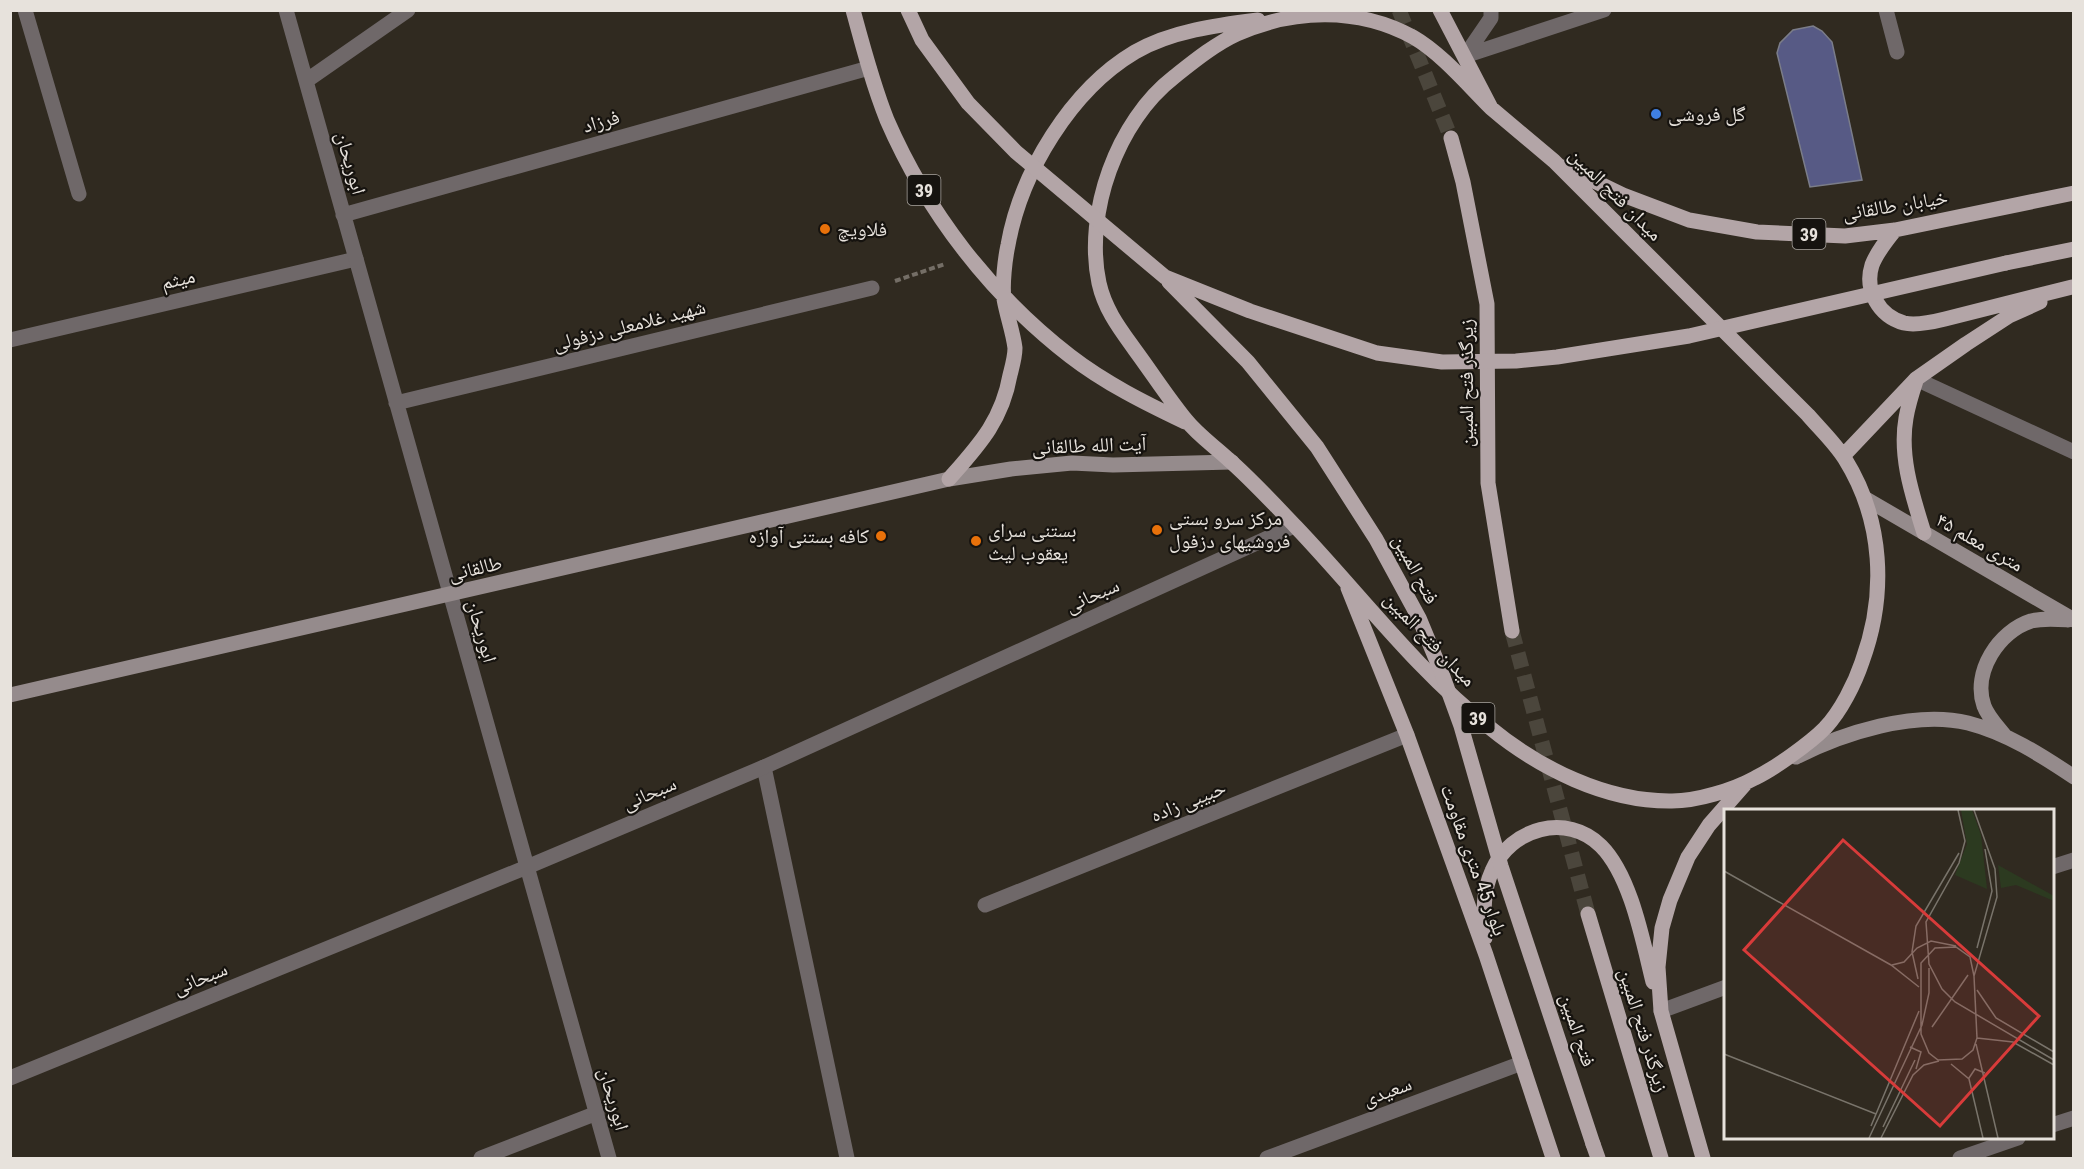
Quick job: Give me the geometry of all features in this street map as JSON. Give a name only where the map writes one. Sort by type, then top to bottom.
[{"type":"main road","name":"39","points":[[853,10],[869,68],[887,119],[910,167],[937,213],[969,256],[1004,297],[1036,328],[1071,356],[1147,404],[1188,424]]},
{"type":"main road","points":[[908,10],[922,40],[968,103],[1016,152],[1165,277],[1250,311],[1377,353],[1442,362],[1516,361],[1557,357],[1689,336],[2073,249]]},
{"type":"main road","name":"39","points":[[1440,10],[1491,108]]},
{"type":"main road","name":"میدان فتح المبین","points":[[1317,14],[1367,19],[1414,38],[1446,64],[1491,108],[1554,161],[1808,415],[1843,456],[1866,499],[1877,544],[1878,584],[1874,624],[1851,689],[1825,728],[1772,769],[1746,783],[1724,791],[1677,801],[1635,799],[1594,786],[1548,767],[1489,728],[1423,667],[1345,579],[1232,462],[1188,424],[1109,313],[1099,283],[1095,237],[1102,188],[1118,149],[1137,117],[1167,82],[1235,35],[1288,16],[1317,14]]},
{"type":"main road","points":[[949,479],[982,442],[997,418],[1007,392],[1015,350],[1004,297],[1008,245],[1017,209],[1031,174],[1057,128],[1101,77],[1137,51],[1212,26],[1288,16]]},
{"type":"main road","name":"زیرگذر فتح المبین","points":[[1451,138],[1463,182],[1486,304],[1488,483],[1512,631]]},
{"type":"main road","name":"خیابان طالقانی","points":[[1554,161],[1623,195],[1689,220],[1768,232],[1845,236],[1895,230],[2073,194]]},
{"type":"main road","points":[[1895,230],[1871,266],[1870,285],[1874,299],[1882,311],[1905,324],[1929,323],[2073,286]]},
{"type":"main road","name":"فتح المبین","points":[[1165,277],[1248,362],[1317,447],[1377,539],[1419,618],[1442,671],[1461,726],[1501,866],[1596,1151]]},
{"type":"main road","points":[[1843,456],[1916,379],[2009,316],[2073,286]]},
{"type":"main road","points":[[1916,379],[1906,419],[1905,443],[1908,480],[1924,534]]},
{"type":"main road","name":"آیت الله طالقانی","points":[[949,479],[1011,469],[1072,463],[1113,465],[1232,462]]},
{"type":"main road","name":"طالقانی","points":[[10,695],[949,479]]},
{"type":"main road","name":"۴۵ متری معلم","points":[[1866,499],[2073,620]]},
{"type":"main road","name":"بلوار 45 متری مقاومت","points":[[1345,579],[1407,735],[1486,955],[1553,1158]]},
{"type":"main road","points":[[2006,736],[1984,706],[1982,685],[1984,670],[1993,651],[2010,633],[2030,622],[2049,618],[2073,620]]},
{"type":"main road","points":[[1772,769],[1825,742],[1899,722],[1933,720],[1966,723],[2006,736],[2073,777]]},
{"type":"main road","points":[[1660,1011],[1658,967],[1662,928],[1670,900],[1688,857],[1709,825],[1746,783]]},
{"type":"main road","points":[[1486,955],[1484,905],[1487,885],[1493,868],[1503,852],[1514,841],[1543,828],[1572,828],[1587,835],[1602,847],[1614,863],[1626,888],[1638,924],[1660,1011],[1703,1158]]},
{"type":"main road","name":"زیرگذر فتح المبین","points":[[1588,915],[1661,1158]]},
{"type":"street","points":[[25,10],[79,194]]},
{"type":"street","name":"ابوریحان","points":[[286,10],[609,1158]]},
{"type":"street","points":[[306,81],[408,10]]},
{"type":"street","points":[[1465,56],[1491,18],[1491,10]]},
{"type":"street","points":[[1465,56],[1604,10]]},
{"type":"street","points":[[1886,10],[1897,52]]},
{"type":"street","name":"فرزاد","points":[[344,215],[869,68]]},
{"type":"street","name":"میثم","points":[[10,340],[356,259]]},
{"type":"street","name":"شهید غلامعلی دزفولی","points":[[396,403],[872,288]]},
{"type":"street","points":[[1916,379],[2073,452]]},
{"type":"street","name":"سبحانی","points":[[10,1078],[528,867],[764,767],[1294,526]]},
{"type":"street","name":"حبیبی زاده","points":[[985,905],[1407,735]]},
{"type":"street","points":[[764,767],[847,1158]]},
{"type":"street","points":[[2054,866],[2073,860]]},
{"type":"street","points":[[1660,1011],[1724,987]]},
{"type":"street","name":"سعیدی","points":[[1267,1158],[1522,1063]]},
{"type":"street","points":[[481,1158],[597,1113]]},
{"type":"street","points":[[2054,1124],[2073,1118]]},
{"type":"street","points":[[1960,1158],[2012,1139]]},
{"type":"path","points":[[872,288],[969,256]]},
{"type":"building","points":[[1813,26],[1822,31],[1832,42],[1862,180],[1810,187],[1777,53],[1780,43],[1793,30]]},
{"type":"tunnel","points":[[1399,10],[1451,138]]},
{"type":"tunnel","points":[[1512,631],[1588,914]]},
{"type":"place","name":"گل فروشی","points":[[1656,114]]},
{"type":"place","name":"فلاویچ","points":[[825,229]]},
{"type":"place","name":"مرکز سرو بستی فروشیهای دزفول","points":[[1157,530]]},
{"type":"place","name":"کافه بستنی آوازه","points":[[881,536]]},
{"type":"place","name":"بستنی سرای یعقوب لیث","points":[[976,541]]}]
